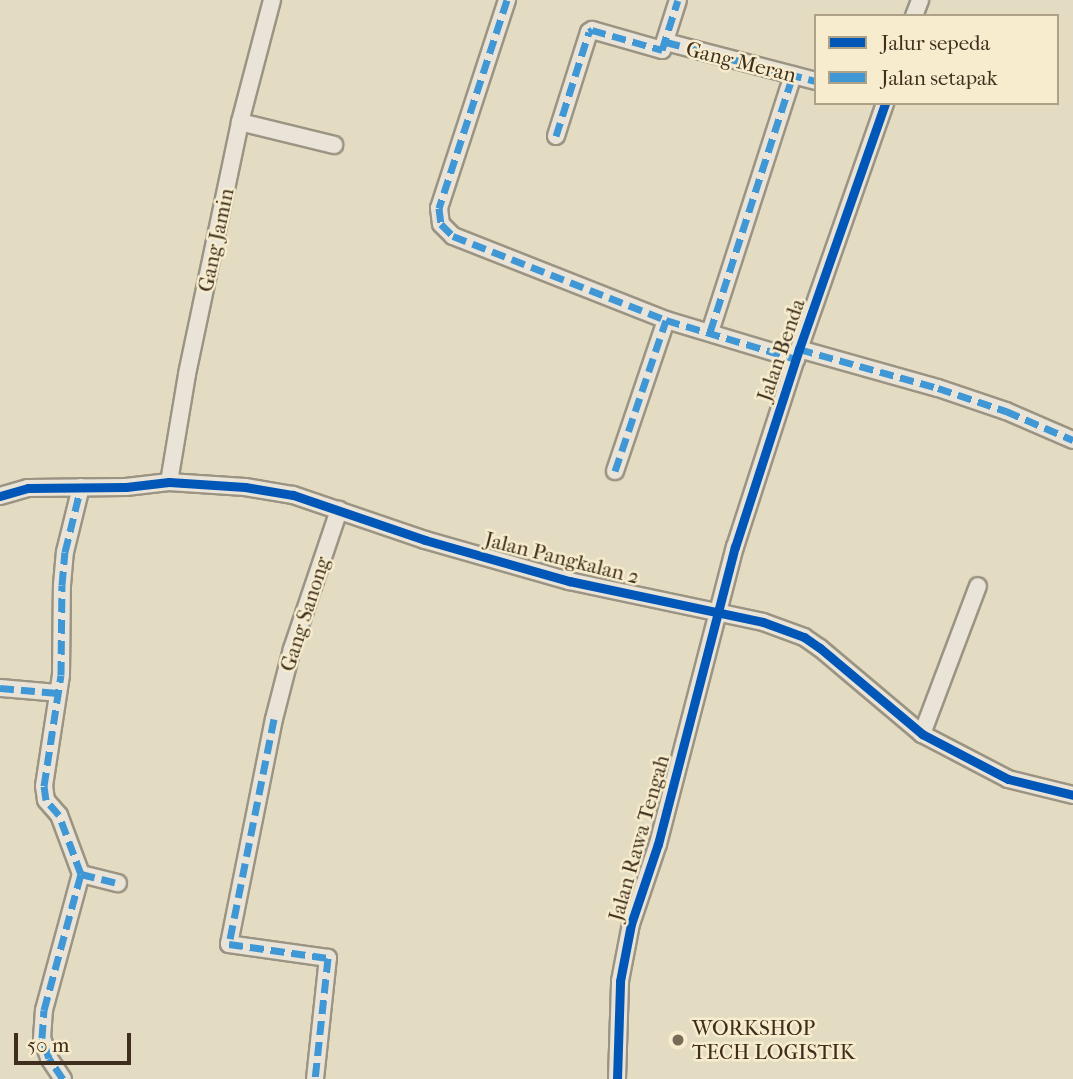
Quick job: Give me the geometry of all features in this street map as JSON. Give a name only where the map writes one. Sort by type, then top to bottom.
[{"type":"street","name":"Gang Jamin","points":[[169,482],[190,361],[240,122],[272,0]]},
{"type":"street","points":[[507,0],[439,208],[441,224],[453,236],[666,320],[938,388],[1006,411],[1073,440]]},
{"type":"street","points":[[666,42],[678,0]]},
{"type":"street","name":"Gang Meran","points":[[556,136],[589,32],[592,30],[660,50],[666,42],[814,80]]},
{"type":"street","points":[[710,332],[793,75]]},
{"type":"street","name":"Jalan Benda","points":[[717,611],[797,354],[884,105]]},
{"type":"street","points":[[240,122],[334,145]]},
{"type":"street","points":[[615,471],[666,320]]},
{"type":"street","name":"Jalan Pangkalan 2","points":[[0,496],[28,488],[169,482],[257,488],[293,495],[425,540],[569,581],[717,611],[804,637],[836,659],[874,695],[922,734],[1008,779],[1073,796]]},
{"type":"street","points":[[63,1079],[42,1038],[44,1010],[81,874],[58,815],[46,800],[44,786],[58,693],[65,552],[81,487]]},
{"type":"street","name":"Gang Sanong","points":[[315,1079],[328,958],[229,944],[274,719],[292,649],[339,510]]},
{"type":"street","points":[[922,734],[978,586]]},
{"type":"street","name":"Jalan Rawa Tengah","points":[[617,1079],[620,981],[629,934],[658,844],[705,668],[717,611]]},
{"type":"street","points":[[0,688],[58,693]]},
{"type":"street","points":[[81,874],[118,883]]},
{"type":"marked path","points":[[507,0],[439,208],[441,224],[453,236],[666,320],[796,359]]},
{"type":"marked path","points":[[556,136],[589,32],[592,30],[662,50],[678,0]]},
{"type":"marked path","points":[[666,42],[814,80]]},
{"type":"marked path","points":[[710,332],[793,75]]},
{"type":"marked path","points":[[615,471],[666,320]]},
{"type":"marked path","points":[[799,349],[938,388],[1006,411],[1073,440]]},
{"type":"marked path","points":[[63,1079],[49,1058],[42,1038],[44,1010],[81,874],[59,815],[46,800],[44,786],[61,675],[65,552],[81,487]]},
{"type":"marked path","points":[[0,688],[58,693]]},
{"type":"marked path","points":[[274,719],[229,944],[328,958],[315,1079]]},
{"type":"marked path","points":[[81,874],[118,883]]},
{"type":"cycle path","points":[[617,1079],[620,981],[631,924],[658,844],[735,547],[799,349],[884,105]]},
{"type":"cycle path","points":[[0,496],[28,488],[126,487],[169,482],[245,487],[293,495],[425,540],[569,581],[763,622],[804,637],[820,648],[922,734],[1008,779],[1073,795]]},
{"type":"place","name":"WORKSHOP TECH LOGISTIK","points":[[678,1040]]}]
